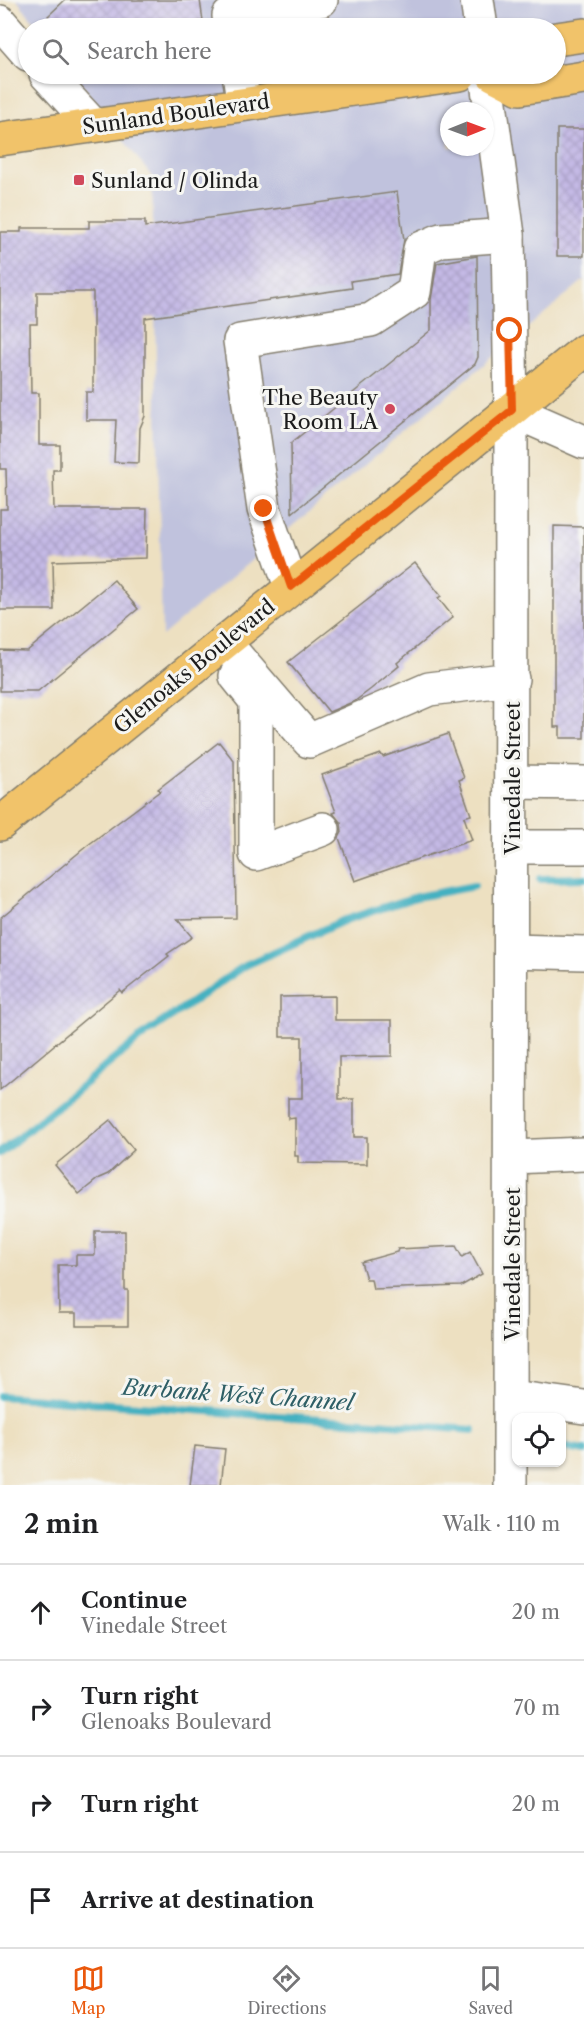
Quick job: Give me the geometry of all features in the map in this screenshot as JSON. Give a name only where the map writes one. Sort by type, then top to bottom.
[{"type":"main road","points":[[566,37],[584,35]]},
{"type":"main road","points":[[566,81],[584,78]]},
{"type":"main road","name":"Sunland Boulevard","points":[[0,139],[93,125],[242,89],[315,84]]},
{"type":"main road","points":[[512,84],[520,88],[546,84]]},
{"type":"main road","name":"Glenoaks Boulevard","points":[[0,824],[584,351]]},
{"type":"street","points":[[0,16],[18,0]]},
{"type":"street","points":[[230,18],[230,16],[321,0]]},
{"type":"street","points":[[477,0],[480,18]]},
{"type":"street","points":[[0,22],[18,43]]},
{"type":"street","points":[[55,84],[93,125]]},
{"type":"street","name":"Vinedale Street","points":[[487,84],[508,235],[512,410],[512,1397],[510,1485]]},
{"type":"street","points":[[291,587],[264,509],[240,341],[371,320],[414,292],[420,249],[441,240],[508,235]]},
{"type":"street","points":[[512,410],[584,442]]},
{"type":"street","points":[[219,645],[309,741],[429,689],[512,679]]},
{"type":"street","points":[[219,645],[256,701],[256,854],[323,829]]},
{"type":"street","points":[[512,782],[584,783]]},
{"type":"street","points":[[512,847],[584,847]]},
{"type":"street","points":[[512,951],[584,953]]},
{"type":"street","points":[[512,1157],[584,1155]]},
{"type":"street","points":[[512,1397],[584,1407]]},
{"type":"shaded area","points":[[17,0],[584,0],[584,280],[162,636],[152,177],[81,84],[566,84],[566,18],[31,18]]},
{"type":"building","points":[[65,0],[200,0],[203,18],[50,18],[48,16]]},
{"type":"building","points":[[557,129],[584,129],[584,256],[557,256]]},
{"type":"building","points":[[397,192],[404,240],[398,274],[351,281],[352,288],[145,318],[145,416],[140,428],[139,463],[114,462],[116,420],[86,420],[86,392],[93,392],[93,292],[37,292],[37,324],[30,324],[31,393],[39,393],[39,445],[60,445],[60,470],[53,470],[54,509],[147,509],[146,558],[53,561],[54,610],[0,610],[0,509],[7,509],[6,469],[0,469],[0,232],[21,232],[21,228],[89,228],[89,221],[145,221],[145,227]]},
{"type":"building","points":[[477,256],[478,357],[475,364],[292,513],[291,443],[431,330],[431,300],[437,263]]},
{"type":"building","points":[[554,526],[584,527],[584,738],[560,738],[560,727],[554,727]]},
{"type":"building","points":[[415,563],[441,596],[438,598],[453,617],[397,663],[399,666],[371,689],[355,701],[329,712],[288,662]]},
{"type":"building","points":[[114,580],[138,609],[38,691],[0,691],[0,650],[27,651]]},
{"type":"building","points":[[448,734],[464,778],[459,780],[471,815],[464,817],[472,840],[355,881],[339,838],[342,832],[341,823],[333,813],[336,812],[322,775]]},
{"type":"building","points":[[219,742],[234,761],[236,918],[177,919],[192,937],[167,954],[169,956],[122,993],[120,990],[0,1090],[0,918]]},
{"type":"building","points":[[335,996],[335,1020],[392,1020],[392,1056],[339,1057],[339,1099],[354,1099],[354,1137],[367,1137],[367,1164],[298,1163],[298,1156],[295,1156],[295,1118],[288,1119],[288,1098],[302,1098],[302,1037],[280,1037],[280,997]]},
{"type":"building","points":[[110,1120],[134,1150],[108,1174],[99,1178],[79,1194],[55,1165]]},
{"type":"building","points":[[95,1231],[125,1231],[125,1290],[128,1290],[128,1326],[76,1326],[76,1313],[59,1313],[58,1265],[76,1265],[76,1255],[95,1255]]},
{"type":"building","points":[[456,1246],[462,1257],[470,1252],[482,1274],[461,1286],[373,1289],[371,1279],[366,1279],[361,1262],[397,1252],[398,1249]]},
{"type":"building","points":[[195,1446],[225,1449],[221,1485],[190,1485]]},
{"type":"waterway","points":[[540,879],[584,878]]},
{"type":"waterway","points":[[0,1153],[145,1034],[246,965],[345,920],[416,897],[474,886]]},
{"type":"waterway","name":"Burbank West Channel","points":[[0,1396],[473,1430]]},
{"type":"waterway","points":[[566,1448],[584,1451]]},
{"type":"place","name":"Sunland / Olinda","points":[[79,180]]},
{"type":"place","name":"The Beauty Room LA","points":[[390,409]]},
{"type":"route","points":[[264,509],[291,587],[512,410],[510,331]]}]
